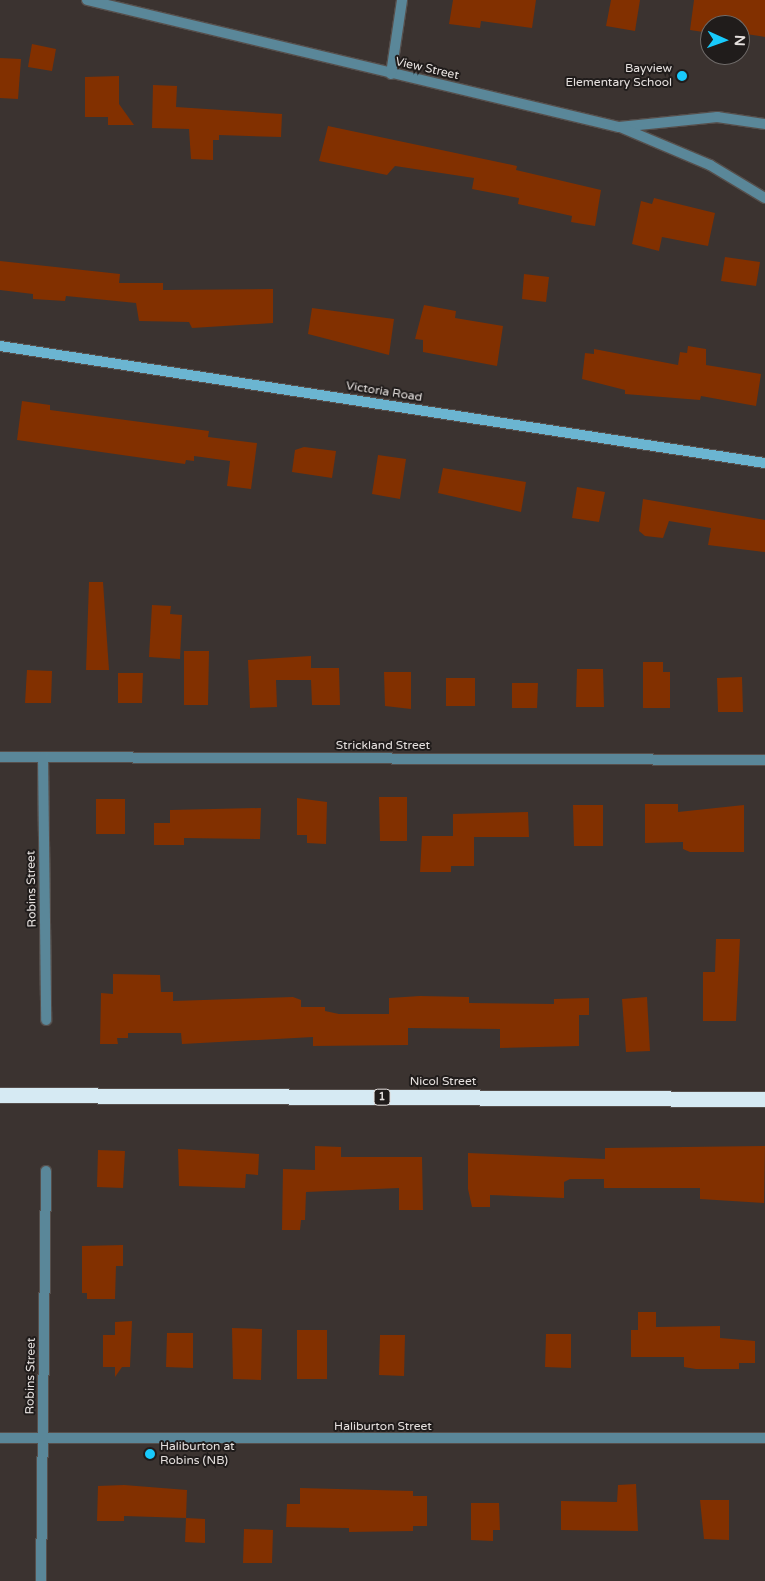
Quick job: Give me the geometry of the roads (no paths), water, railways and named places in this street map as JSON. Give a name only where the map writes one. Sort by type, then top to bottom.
[{"type":"highway","name":"Nicol Street","points":[[0,1095],[765,1098]]},
{"type":"street","name":"View Street","points":[[87,0],[619,127],[717,117],[765,124]]},
{"type":"street","points":[[391,74],[402,0]]},
{"type":"street","points":[[619,127],[710,164],[765,198]]},
{"type":"street","name":"Victoria Road","points":[[0,346],[765,463]]},
{"type":"street","name":"Strickland Street","points":[[0,757],[765,760]]},
{"type":"street","name":"Robins Street","points":[[43,757],[46,1020]]},
{"type":"street","name":"Robins Street","points":[[41,1581],[46,1171]]},
{"type":"street","name":"Haliburton Street","points":[[0,1438],[765,1438]]},
{"type":"place","name":"Bayview Elementary School","points":[[682,76]]},
{"type":"place","name":"Haliburton at Robins (NB)","points":[[150,1454]]}]
